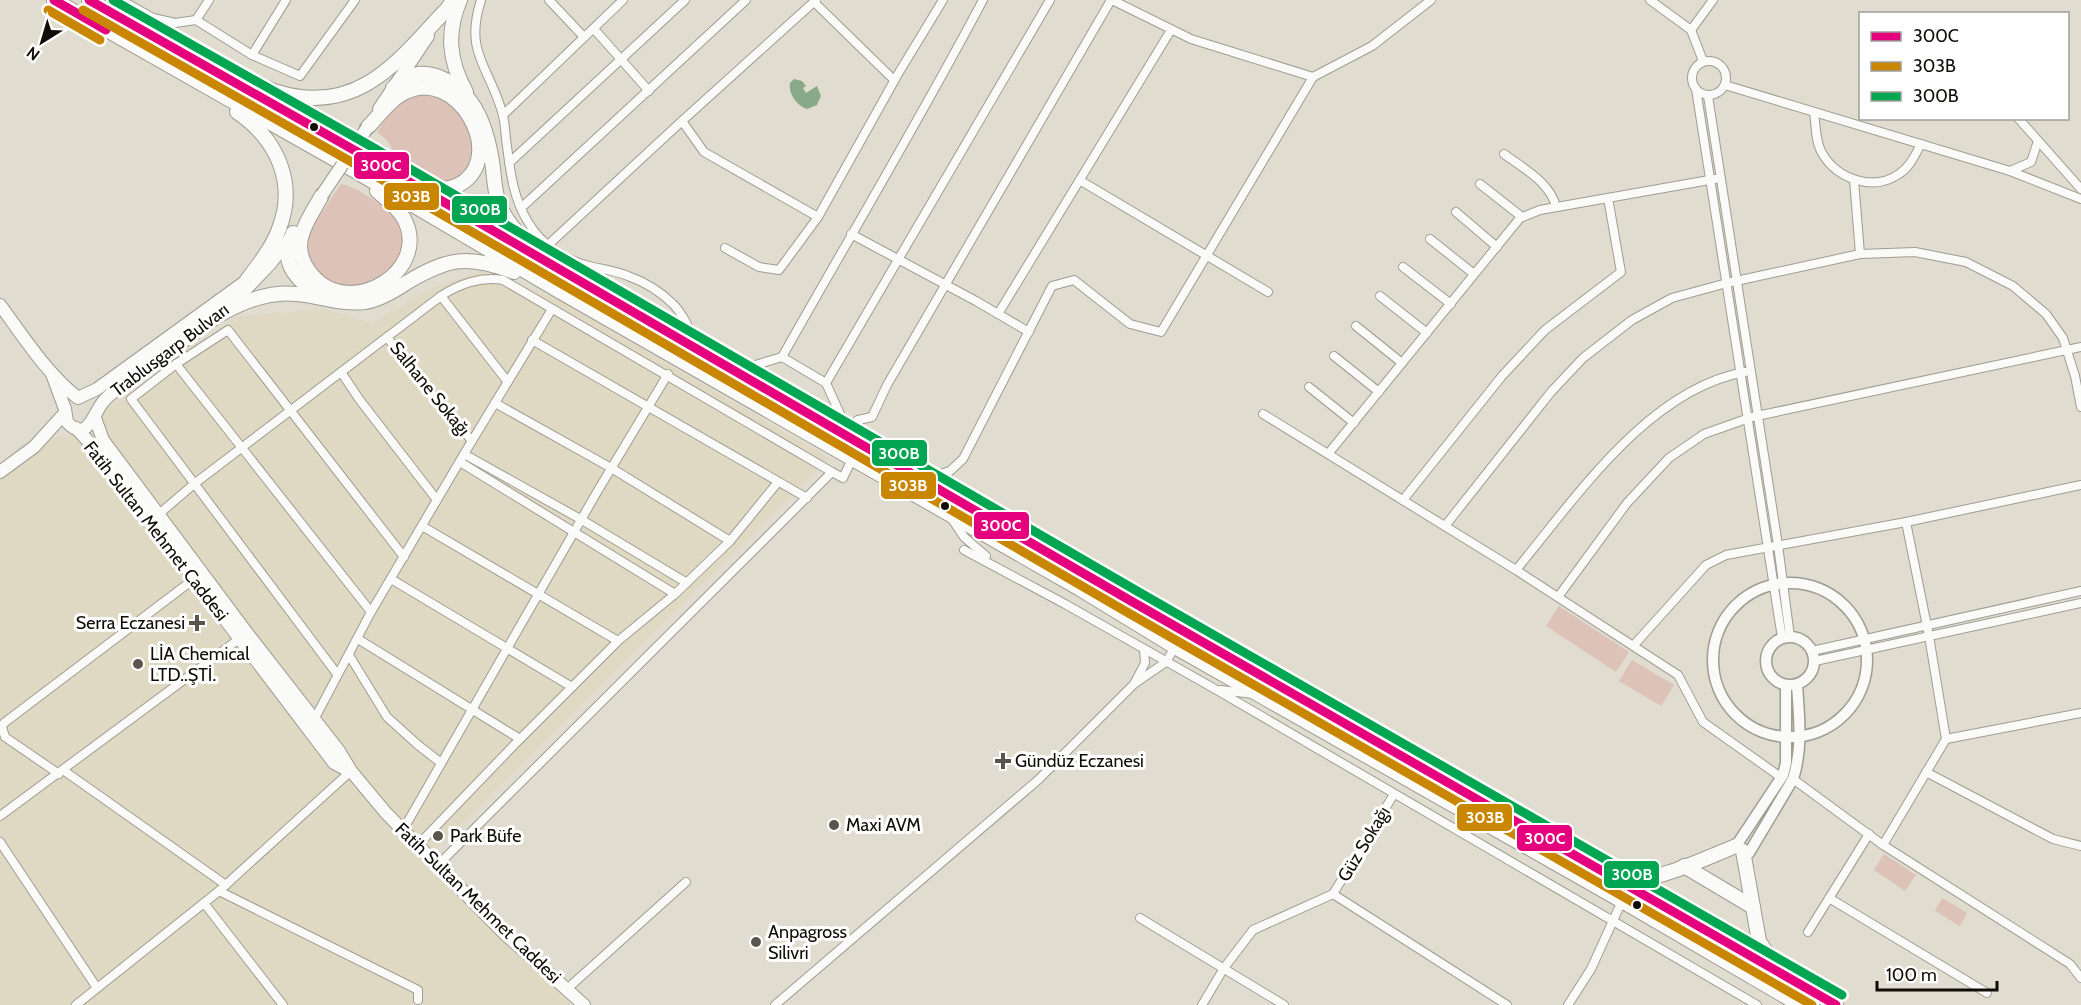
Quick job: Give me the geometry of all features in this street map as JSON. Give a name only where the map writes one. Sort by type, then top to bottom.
[{"type":"highway","points":[[54,0],[350,168],[1175,647],[1800,1005]]},
{"type":"highway","points":[[89,0],[361,154],[580,283],[849,435],[1131,601],[1830,1002]]},
{"type":"highway","points":[[460,0],[452,26],[450,47],[459,79],[478,113],[487,136],[495,191],[504,215],[521,238],[580,283]]},
{"type":"highway","points":[[184,53],[274,92],[298,97],[340,96],[375,80],[388,70],[444,12]]},
{"type":"highway","points":[[176,69],[249,121],[266,137],[280,162],[287,203],[284,218],[270,248],[247,280]]},
{"type":"highway","points":[[393,88],[409,76],[427,74],[448,81],[471,102]]},
{"type":"highway","points":[[361,154],[397,169],[422,183],[444,189],[453,188],[468,178],[478,161],[477,133],[468,114],[453,98],[435,89],[426,87],[407,91],[367,128]]},
{"type":"highway","points":[[322,195],[304,231],[300,245],[308,271],[322,285],[343,292],[359,292],[380,286],[396,273],[407,256],[409,245],[407,227],[396,208],[350,168]]},
{"type":"highway","points":[[293,233],[288,254],[294,273],[318,293],[335,301]]},
{"type":"highway","points":[[223,313],[244,301],[279,294],[296,294],[355,303],[368,302],[442,264],[469,260],[492,263],[560,291]]},
{"type":"highway","points":[[1598,869],[1624,880],[1644,880],[1740,849],[1759,941],[1768,955],[1788,973],[1830,1002]]},
{"type":"highway","points":[[1684,866],[1753,907]]},
{"type":"main road","name":"Trablusgarp Bulvarı","points":[[95,416],[104,401],[117,389],[223,313],[270,264],[322,195],[452,0]]},
{"type":"main road","name":"Trablusgarp Bulvarı","points":[[79,397],[97,389],[247,280],[293,233]]},
{"type":"main road","points":[[0,305],[63,386],[92,403],[95,416],[85,428],[74,428],[33,447]]},
{"type":"main road","points":[[52,374],[67,422],[74,428]]},
{"type":"main road","points":[[0,472],[33,447],[64,411],[69,401],[79,397]]},
{"type":"main road","name":"Fatih Sultan Mehmet Caddesi","points":[[95,416],[103,440],[194,579],[243,636]]},
{"type":"main road","name":"Fatih Sultan Mehmet Caddesi","points":[[74,428],[98,452],[154,518],[310,722],[339,751],[351,771],[403,830],[504,933],[584,1005]]},
{"type":"street","points":[[121,0],[153,18],[174,23],[196,20],[252,55],[300,76],[355,0]]},
{"type":"street","points":[[196,20],[209,0]]},
{"type":"street","points":[[252,55],[286,0]]},
{"type":"street","points":[[481,0],[474,35],[476,49],[503,115],[516,197],[535,232],[548,245],[575,262],[627,275],[653,288],[679,312],[700,352]]},
{"type":"street","points":[[549,0],[584,37]]},
{"type":"street","points":[[503,115],[623,0]]},
{"type":"street","points":[[509,163],[685,0]]},
{"type":"street","points":[[521,208],[746,0]]},
{"type":"street","points":[[724,248],[759,267],[779,270],[818,217],[894,80],[942,0]]},
{"type":"street","points":[[735,371],[782,357],[929,101],[983,0]]},
{"type":"street","points":[[826,383],[1050,0]]},
{"type":"street","points":[[849,435],[858,420],[872,417],[887,385],[1111,0],[1191,39],[1313,77]]},
{"type":"street","points":[[922,479],[950,471],[963,459],[1052,286],[1074,280],[1130,324],[1161,332],[1313,77],[1372,46],[1431,0]]},
{"type":"street","points":[[1650,0],[1662,4],[1691,30],[1703,61]]},
{"type":"street","points":[[1691,30],[1713,0]]},
{"type":"street","points":[[548,245],[815,1],[894,80]]},
{"type":"street","points":[[594,29],[649,91]]},
{"type":"street","points":[[998,314],[1171,30]]},
{"type":"street","points":[[1708,96],[1719,92],[1725,85],[1726,78],[1721,66],[1715,62],[1703,61],[1693,69],[1692,76],[1711,180],[1768,547],[1779,584]]},
{"type":"street","points":[[1725,85],[2010,171],[2081,199]]},
{"type":"street","points":[[1696,89],[1708,96]]},
{"type":"street","points":[[1708,96],[1778,545],[1779,584],[1786,638]]},
{"type":"street","points":[[1814,111],[1822,154],[1841,173],[1854,180],[1878,183],[1899,175],[1911,162],[1921,144]]},
{"type":"street","points":[[2020,120],[2081,189]]},
{"type":"street","points":[[682,121],[704,152],[818,217]]},
{"type":"street","points":[[2010,171],[2031,162],[2038,141]]},
{"type":"street","points":[[1504,154],[1549,190],[1556,207]]},
{"type":"street","points":[[1328,454],[1522,217],[1539,210],[1721,178]]},
{"type":"street","points":[[1854,180],[1860,254]]},
{"type":"street","points":[[1081,181],[1268,292]]},
{"type":"street","points":[[1480,184],[1522,217]]},
{"type":"street","points":[[1403,500],[1502,376],[1545,330],[1622,272],[1608,198]]},
{"type":"street","points":[[1455,212],[1497,247]]},
{"type":"street","points":[[851,234],[1029,332]]},
{"type":"street","points":[[1430,239],[1474,274]]},
{"type":"street","points":[[1445,526],[1551,392],[1583,358],[1632,320],[1672,298],[1727,283],[1860,254],[1915,252],[1966,262],[2013,286],[2046,314],[2063,338],[2081,407]]},
{"type":"street","points":[[1403,267],[1450,304]]},
{"type":"street","points":[[154,518],[194,484],[441,296],[477,280],[493,278],[503,280],[668,374],[843,478],[852,459]]},
{"type":"street","points":[[441,296],[507,381]]},
{"type":"street","points":[[1380,296],[1427,333]]},
{"type":"street","points":[[310,722],[371,612],[552,309]]},
{"type":"street","points":[[1356,326],[1402,363]]},
{"type":"street","points":[[337,675],[130,399],[176,364],[228,330],[404,557]]},
{"type":"street","name":"Salhane Sokağı","points":[[387,337],[472,441]]},
{"type":"street","points":[[532,340],[807,498]]},
{"type":"street","points":[[1558,597],[1627,503],[1669,458],[1704,434],[1748,418],[2081,347]]},
{"type":"street","points":[[782,357],[826,383],[849,435]]},
{"type":"street","points":[[1334,357],[1379,392]]},
{"type":"street","points":[[176,364],[371,612]]},
{"type":"street","points":[[1516,570],[1587,484],[1637,430],[1670,404],[1707,384],[1752,371]]},
{"type":"street","points":[[341,372],[437,500]]},
{"type":"street","points":[[403,830],[538,594],[668,374]]},
{"type":"street","points":[[1309,387],[1354,423]]},
{"type":"street","points":[[495,403],[613,469],[730,541]]},
{"type":"street","points":[[1263,414],[1516,570],[1678,675],[1703,722],[1782,778]]},
{"type":"street","points":[[462,458],[582,520],[687,583]]},
{"type":"street","points":[[462,458],[675,594]]},
{"type":"street","points":[[438,865],[832,472]]},
{"type":"street","points":[[418,845],[618,641],[675,594],[730,541],[778,482]]},
{"type":"street","points":[[1635,645],[1706,565],[1726,555],[1906,522],[2081,485]]},
{"type":"street","points":[[949,514],[964,537],[1015,576]]},
{"type":"street","points":[[1883,845],[1946,740],[1929,636],[1906,522]]},
{"type":"street","points":[[422,526],[618,641]]},
{"type":"street","points":[[964,550],[1144,649],[1756,1005]]},
{"type":"street","points":[[194,579],[4,723],[2,728],[5,738],[61,772],[223,888],[418,990],[418,1000]]},
{"type":"street","points":[[391,579],[572,687]]},
{"type":"street","points":[[1779,584],[1807,584],[1837,599],[1850,614],[1863,645],[1865,674],[1862,688],[1854,703],[1842,717],[1827,728],[1807,736],[1800,738],[1771,736],[1757,730],[1736,714],[1718,688],[1714,648],[1719,629],[1729,613],[1743,599],[1779,584]]},
{"type":"street","points":[[1813,656],[1863,645],[1926,626],[2081,591]]},
{"type":"street","points":[[1863,645],[1929,636],[2081,603]]},
{"type":"street","points":[[0,816],[243,636]]},
{"type":"street","points":[[1786,638],[1806,642],[1813,656],[1810,676],[1792,685],[1772,678],[1766,663],[1770,648],[1786,638]]},
{"type":"street","points":[[358,639],[520,739]]},
{"type":"street","points":[[775,1005],[1038,780],[1134,684],[1166,662],[1175,647]]},
{"type":"street","points":[[1134,684],[1145,663],[1144,649]]},
{"type":"street","points":[[349,655],[387,717],[418,746],[441,763]]},
{"type":"street","points":[[1792,685],[1800,738],[1797,767],[1793,779],[1749,853],[1740,849],[1782,778],[1786,763],[1792,685]]},
{"type":"street","points":[[1215,690],[1261,695]]},
{"type":"street","points":[[1946,740],[2081,713]]},
{"type":"street","points":[[83,1003],[97,988],[223,888],[351,771]]},
{"type":"street","points":[[1926,772],[2053,839],[2081,846]]},
{"type":"street","points":[[1793,779],[1883,845],[2070,964],[2081,978]]},
{"type":"street","name":"Güz Sokağı","points":[[1202,1005],[1224,968],[1253,930],[1333,894],[1394,794]]},
{"type":"street","points":[[1808,932],[1869,834]]},
{"type":"street","points":[[0,842],[97,988]]},
{"type":"street","points":[[567,989],[686,882]]},
{"type":"street","points":[[1333,894],[1507,1005]]},
{"type":"street","points":[[1829,898],[1987,993]]},
{"type":"street","points":[[1568,1005],[1591,969],[1622,901]]},
{"type":"street","points":[[204,903],[284,1005]]},
{"type":"street","points":[[1140,918],[1284,1005]]},
{"type":"shaded area","points":[[794,79],[802,81],[806,86],[803,88],[806,93],[817,86],[821,96],[817,105],[807,109],[797,102],[790,87]]},
{"type":"shaded area","points":[[430,94],[440,96],[463,113],[475,143],[466,178],[435,187],[401,164],[387,140],[377,132],[393,111],[405,101]]},
{"type":"shaded area","points":[[341,184],[370,197],[390,213],[397,220],[406,240],[399,265],[359,291],[319,281],[304,248],[308,232]]},
{"type":"shaded area","points":[[482,271],[504,277],[560,301],[829,458],[422,863],[571,1005],[0,1005],[0,464],[36,434],[66,438],[236,317],[323,309],[372,323],[432,288]]},
{"type":"shaded area","points":[[1559,606],[1629,652],[1616,672],[1546,626]]},
{"type":"shaded area","points":[[1632,660],[1674,685],[1661,706],[1619,681]]},
{"type":"shaded area","points":[[1884,854],[1916,875],[1905,891],[1874,870]]},
{"type":"shaded area","points":[[1942,898],[1967,913],[1960,926],[1935,911]]},
{"type":"transit line","name":"300C","points":[[54,0],[106,30]]},
{"type":"transit line","name":"300C","points":[[89,0],[361,154],[1131,601],[1836,1005]]},
{"type":"transit line","name":"300B","points":[[113,0],[367,144],[1137,591],[1842,995]]},
{"type":"transit line","name":"303B","points":[[48,10],[100,40]]},
{"type":"transit line","name":"303B","points":[[83,10],[355,164],[1125,611],[1812,1005]]},
{"type":"place","name":"Serra Eczanesi","points":[[197,623]]},
{"type":"place","name":"LİA Chemical LTD..ŞTİ.","points":[[138,664]]},
{"type":"place","name":"Gündüz Eczanesi","points":[[1003,761]]},
{"type":"place","name":"Maxi AVM","points":[[834,825]]},
{"type":"place","name":"Park Büfe","points":[[438,836]]},
{"type":"place","name":"Anpagross Silivri","points":[[756,942]]}]
